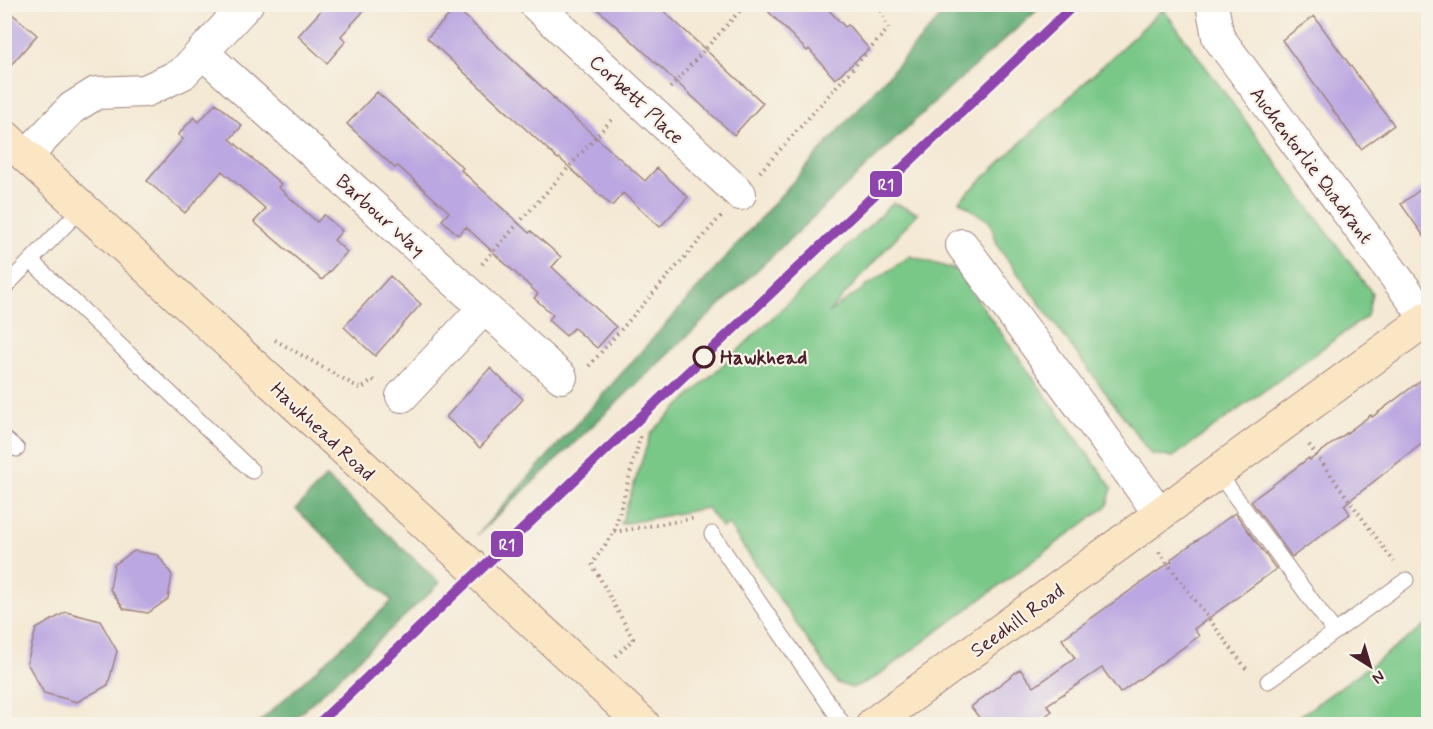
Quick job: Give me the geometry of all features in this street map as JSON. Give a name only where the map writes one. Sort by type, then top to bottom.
[{"type":"street","points":[[15,146],[96,93],[145,91],[182,74],[247,4]]},
{"type":"street","name":"Corbett Place","points":[[535,4],[740,194]]},
{"type":"street","name":"Auchentorlie Quadrant","points":[[1212,4],[1218,37],[1428,319]]},
{"type":"street","name":"Barbour Way","points":[[202,52],[561,377]]},
{"type":"street","name":"Hawkhead Road","points":[[15,146],[592,680],[643,724]]},
{"type":"street","points":[[962,245],[1150,521]]},
{"type":"street","points":[[402,396],[472,298]]},
{"type":"street","name":"Seedhill Road","points":[[873,724],[1428,319]]},
{"type":"lane","points":[[4,288],[81,209]]},
{"type":"lane","points":[[31,261],[252,471]]},
{"type":"lane","points":[[4,438],[17,449]]},
{"type":"lane","points":[[1218,473],[1335,632]]},
{"type":"lane","points":[[712,534],[843,724]]},
{"type":"lane","points":[[1268,681],[1406,580]]},
{"type":"path","points":[[472,298],[641,103],[746,4]]},
{"type":"path","points":[[237,352],[271,338],[361,388],[373,380],[402,396]]},
{"type":"path","points":[[1291,420],[1406,580]]},
{"type":"path","points":[[592,680],[633,639],[592,564],[614,532],[641,435]]},
{"type":"path","points":[[614,532],[711,516],[712,534]]},
{"type":"path","points":[[1150,521],[1258,685],[1268,681]]},
{"type":"green space","points":[[951,5],[1043,5],[938,99],[477,535]]},
{"type":"green space","points":[[1163,9],[1372,293],[1367,316],[1173,457],[1151,454],[998,247],[990,222],[959,201]]},
{"type":"green space","points":[[893,203],[918,213],[828,313],[910,256],[956,270],[1112,488],[1107,506],[873,679],[852,688],[837,683],[728,524],[722,528],[707,508],[621,524],[651,433]]},
{"type":"green space","points":[[326,477],[440,583],[289,724],[257,724],[392,601],[296,509]]},
{"type":"green space","points":[[1428,624],[1428,724],[1289,724]]},
{"type":"building","points":[[327,4],[370,4],[341,36],[346,41],[327,63],[298,36]]},
{"type":"building","points":[[592,4],[656,4],[763,103],[734,135]]},
{"type":"building","points":[[761,4],[823,4],[845,27],[848,25],[869,49],[835,79],[809,49],[807,51]]},
{"type":"building","points":[[4,7],[37,35],[4,73]]},
{"type":"building","points":[[456,8],[645,181],[657,168],[688,197],[660,227],[623,193],[612,206],[427,38]]},
{"type":"building","points":[[1314,16],[1394,125],[1361,149],[1282,40]]},
{"type":"building","points":[[377,92],[463,168],[461,170],[529,233],[531,231],[561,257],[552,267],[616,327],[597,348],[574,328],[566,336],[548,320],[553,315],[534,298],[538,294],[466,227],[458,235],[442,220],[449,212],[398,166],[395,168],[347,124]]},
{"type":"building","points":[[216,103],[242,126],[230,139],[281,184],[278,187],[317,222],[324,215],[342,231],[334,240],[347,252],[322,280],[254,222],[266,209],[222,171],[185,213],[147,181],[183,139],[178,135],[194,117],[199,122]]},
{"type":"building","points":[[1428,184],[1428,242],[1401,204]]},
{"type":"building","points":[[390,276],[421,304],[375,356],[344,327]]},
{"type":"building","points":[[490,368],[523,399],[480,448],[446,417]]},
{"type":"building","points":[[1428,375],[1428,439],[1344,505],[1350,514],[1292,557],[1251,501]]},
{"type":"building","points":[[1235,513],[1276,569],[1194,629],[1199,636],[1120,693],[1102,668],[1047,705],[1052,711],[1035,724],[984,724],[971,707],[1020,669],[1034,687],[1075,658],[1062,639]]},
{"type":"building","points":[[134,551],[158,555],[172,575],[168,599],[148,613],[124,609],[110,589],[114,565]]},
{"type":"building","points":[[66,612],[100,621],[117,651],[108,685],[77,702],[44,693],[27,663],[36,629]]},
{"type":"transit line","name":"R1","points":[[318,724],[1075,4]]},
{"type":"place","name":"Hawkhead","points":[[704,357]]}]
